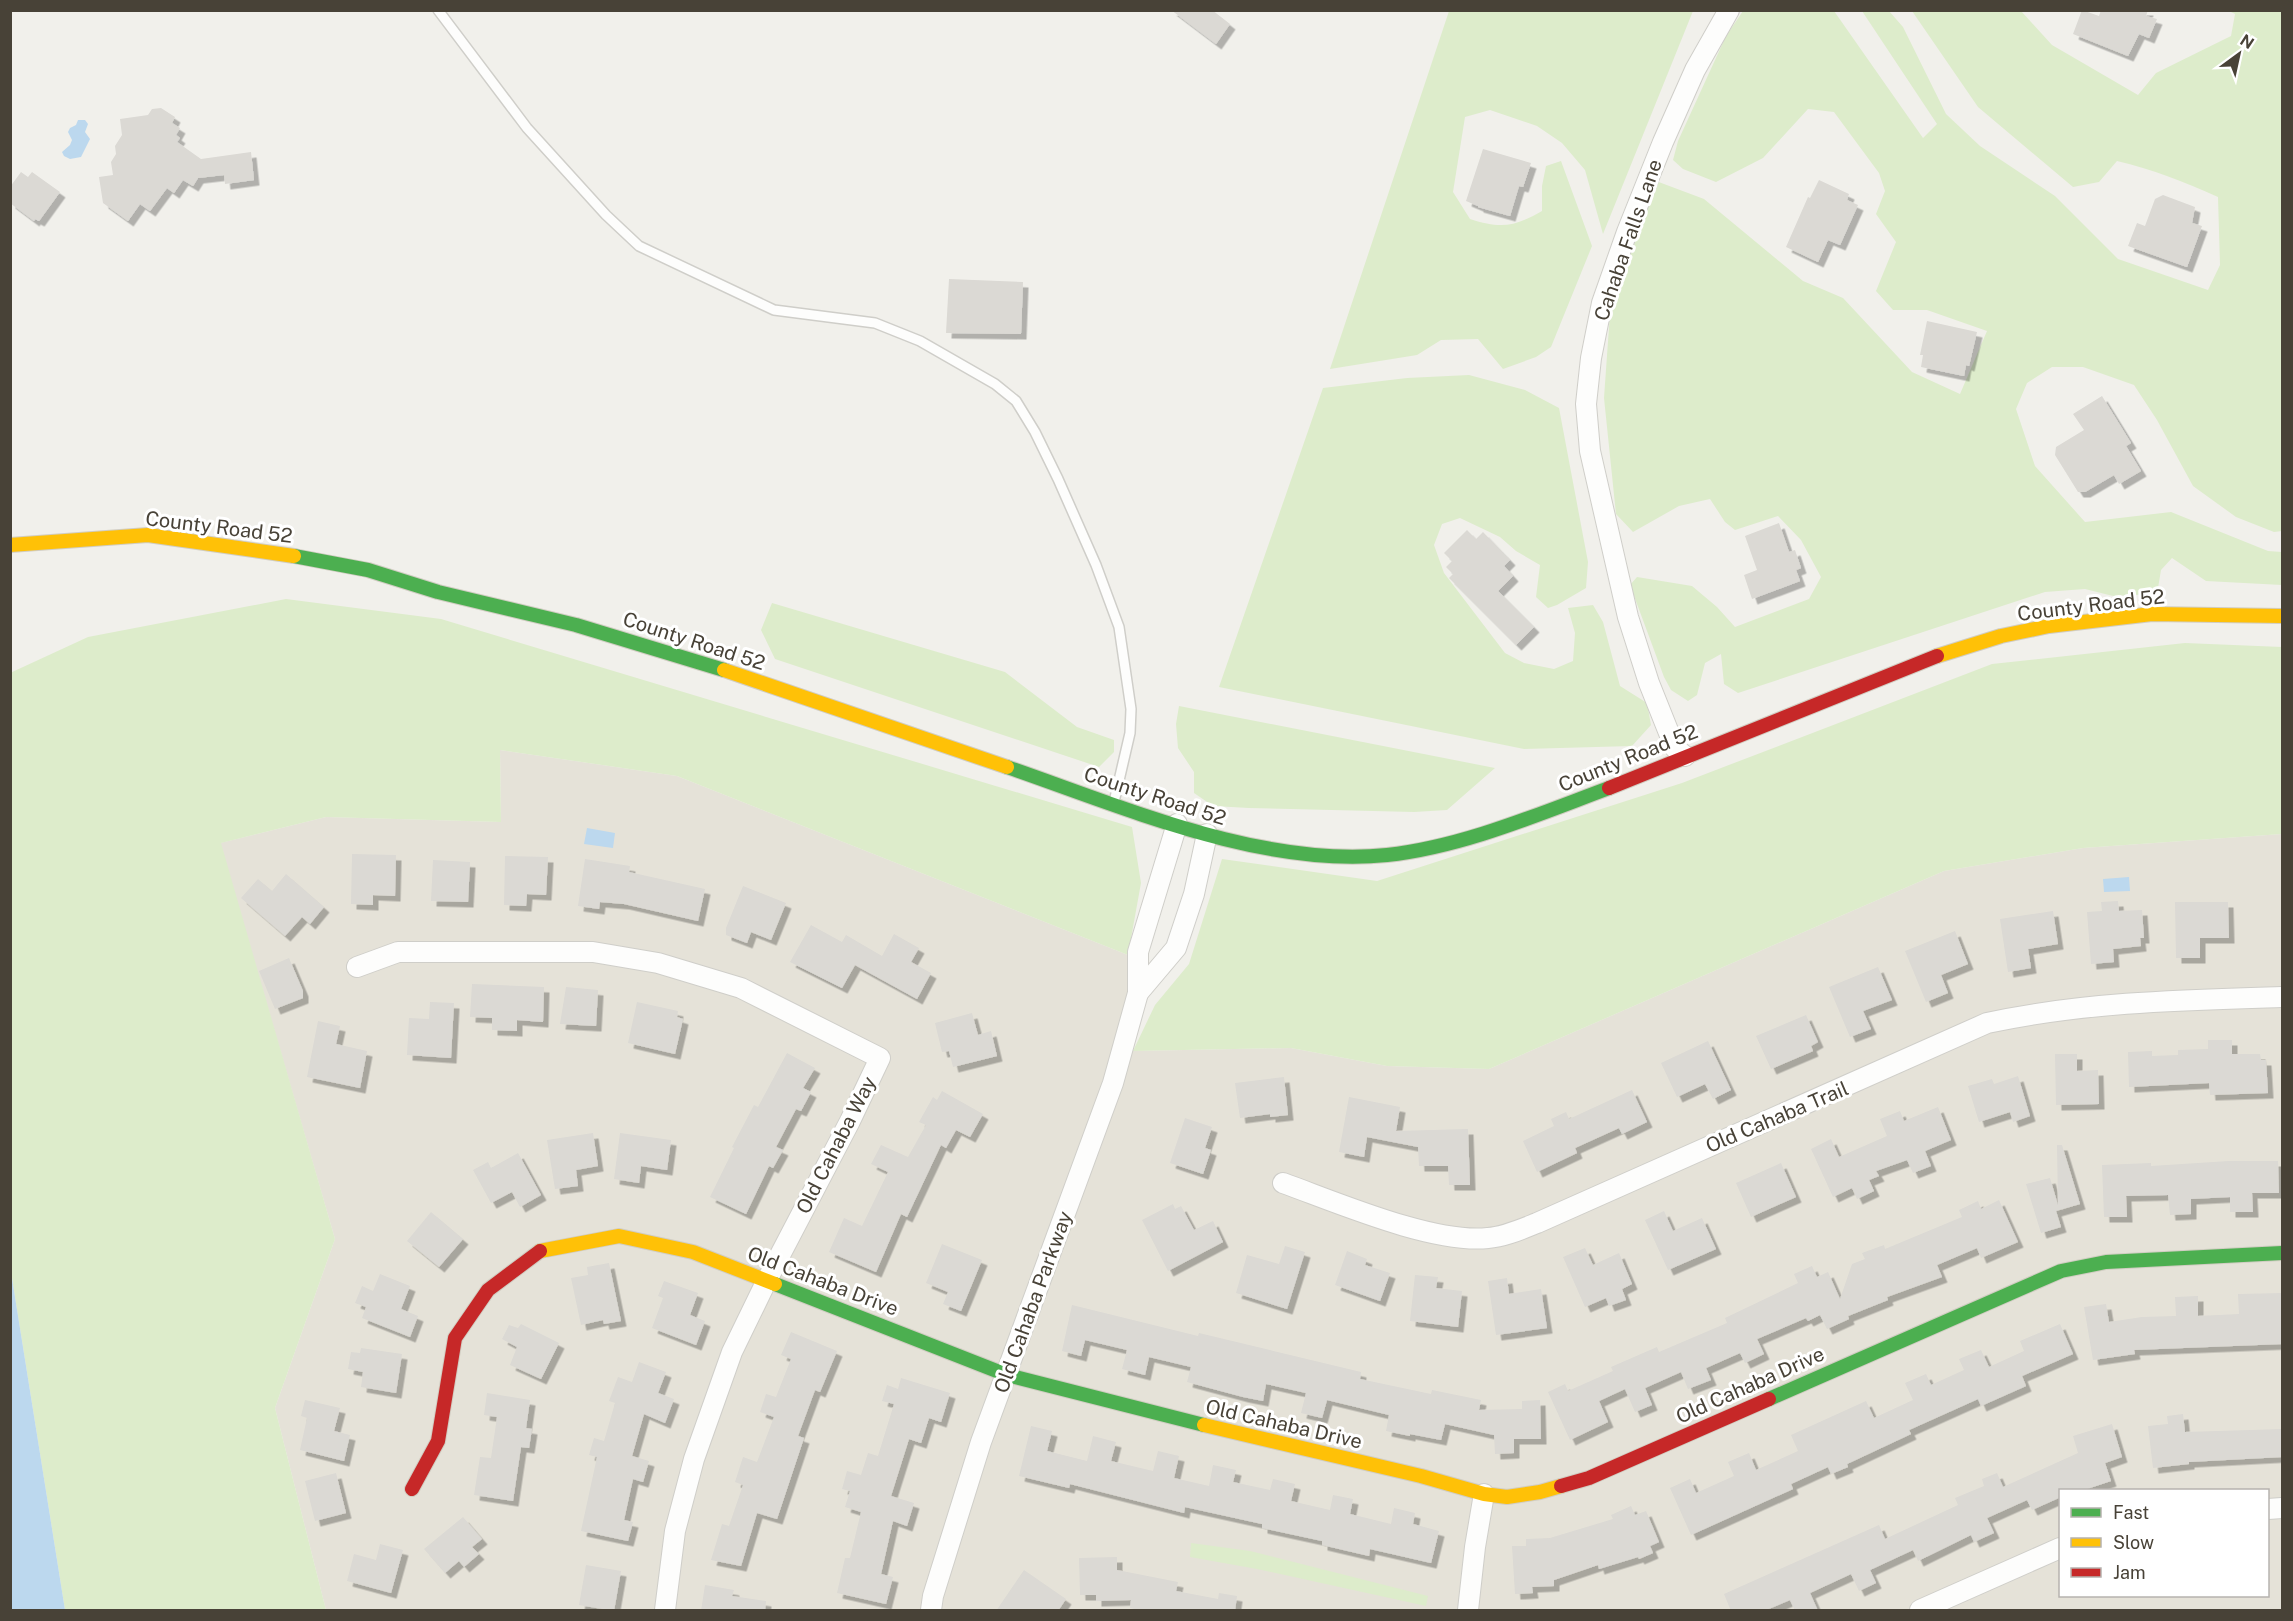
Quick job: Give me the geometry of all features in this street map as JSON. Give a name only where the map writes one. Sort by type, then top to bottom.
[{"type":"main road","name":"County Road 52","points":[[10,545],[148,535],[270,551],[368,570],[438,592],[576,625],[708,664],[1207,834],[1295,853],[1357,856],[1388,855],[1432,847],[1507,826],[1610,788],[1881,677],[1948,652],[2001,636],[2049,626],[2152,614],[2283,616]]},
{"type":"main road","name":"Old Cahaba Drive","points":[[412,1490],[438,1441],[455,1338],[488,1290],[539,1251],[619,1236],[693,1251],[1007,1375],[1132,1408],[1421,1476],[1484,1494],[1508,1497],[1540,1492],[1589,1478],[2061,1271],[2106,1262],[2283,1253]]},
{"type":"street","name":"Cahaba Falls Lane","points":[[1685,756],[1675,748],[1648,683],[1628,617],[1590,451],[1586,404],[1591,358],[1602,303],[1626,232],[1695,70],[1729,10]]},
{"type":"street","name":"Old Cahaba Parkway","points":[[931,1611],[933,1596],[981,1442],[1113,1083],[1138,993],[1138,952],[1177,824]]},
{"type":"street","name":"Old Cahaba Parkway","points":[[1138,993],[1176,948],[1194,894],[1207,834]]},
{"type":"street","name":"Old Cahaba Way","points":[[357,967],[398,952],[593,952],[658,963],[741,988],[880,1058],[732,1352],[694,1459],[675,1531],[665,1611]]},
{"type":"street","name":"Old Cahaba Trail","points":[[1283,1183],[1421,1229],[1453,1237],[1488,1238],[1537,1224],[1987,1023],[2079,1007],[2283,997]]},
{"type":"street","points":[[1468,1611],[1484,1494]]},
{"type":"street","points":[[1920,1611],[2059,1549]]},
{"type":"lane","points":[[438,10],[527,128],[606,215],[639,246],[774,310],[875,323],[920,341],[995,384],[1016,401],[1035,432],[1058,479],[1096,565],[1119,627],[1131,709],[1130,733],[1114,804]]},
{"type":"shaded area","points":[[500,750],[677,776],[1128,955],[1133,1051],[1291,1048],[1387,1066],[1489,1069],[1944,871],[2083,848],[2282,834],[2282,1610],[326,1610],[275,1408],[335,1239],[220,843],[326,817],[501,822]]},
{"type":"green space","points":[[1449,11],[1693,11],[1603,234],[1585,170],[1562,143],[1537,126],[1490,110],[1465,117],[1453,192],[1470,219],[1507,225],[1542,211],[1542,186],[1546,166],[1561,161],[1592,246],[1551,347],[1536,357],[1503,369],[1478,339],[1441,340],[1417,355],[1330,369]]},
{"type":"green space","points":[[1743,11],[1834,11],[1923,138],[1937,124],[1862,11],[1889,11],[1903,27],[1946,114],[1980,146],[2055,196],[2118,259],[2208,290],[2220,265],[2218,197],[2168,176],[2117,161],[2099,182],[2073,187],[1978,107],[1912,11],[2021,11],[2052,45],[2138,95],[2156,73],[2231,36],[2235,14],[2229,11],[2282,11],[2282,531],[2274,532],[2236,517],[2193,486],[2157,420],[2134,385],[2083,367],[2052,367],[2027,383],[2016,409],[2035,466],[2085,522],[2171,512],[2268,551],[2282,552],[2282,585],[2206,581],[2172,558],[2161,570],[2157,594],[2113,596],[2085,589],[2045,592],[1738,693],[1724,684],[1721,654],[1705,663],[1697,695],[1688,701],[1671,690],[1630,585],[1637,577],[1692,586],[1717,607],[1735,627],[1809,599],[1821,577],[1801,540],[1778,516],[1735,530],[1725,522],[1710,499],[1679,506],[1633,532],[1616,514],[1604,398],[1610,313],[1656,181],[1704,199],[1803,281],[1843,298],[1912,372],[1960,394],[1987,331],[1927,310],[1893,310],[1876,291],[1896,242],[1876,214],[1885,191],[1879,173],[1834,112],[1808,109],[1763,158],[1716,182],[1683,169],[1673,160],[1678,141],[1726,36]]},
{"type":"green space","points":[[1469,375],[1525,390],[1559,408],[1588,562],[1586,588],[1548,608],[1536,597],[1540,565],[1516,551],[1500,537],[1460,518],[1442,524],[1434,545],[1444,573],[1505,653],[1524,663],[1554,669],[1573,661],[1575,633],[1568,608],[1593,605],[1603,622],[1620,686],[1647,703],[1651,725],[1632,746],[1524,749],[1219,687],[1323,388],[1407,378]]},
{"type":"green space","points":[[286,599],[441,619],[1132,827],[1141,883],[1128,955],[677,776],[500,750],[501,822],[326,817],[221,843],[335,1239],[275,1408],[326,1610],[65,1610],[11,1272],[10,673],[88,637]]},
{"type":"green space","points":[[772,603],[1005,672],[1077,727],[1114,740],[1114,752],[1099,767],[775,659],[761,630]]},
{"type":"green space","points":[[2185,643],[2282,647],[2282,834],[2083,848],[1944,871],[1489,1069],[1387,1066],[1291,1048],[1133,1051],[1155,1005],[1189,964],[1222,859],[1377,881],[1682,783],[1992,664]]},
{"type":"green space","points":[[1179,706],[1495,768],[1447,810],[1414,812],[1213,806],[1194,793],[1194,772],[1178,748],[1176,724]]},
{"type":"green space","points":[[1191,1543],[1250,1551],[1428,1596],[1426,1606],[1257,1569],[1190,1557]]},
{"type":"water","points":[[78,120],[85,120],[88,124],[85,132],[90,139],[81,157],[70,159],[62,152],[70,145],[72,140],[68,132]]},
{"type":"water","points":[[587,828],[615,833],[613,848],[584,844]]},
{"type":"water","points":[[2129,877],[2130,891],[2104,892],[2103,879]]},
{"type":"water","points":[[11,1272],[65,1610],[11,1610]]},
{"type":"building","points":[[1171,10],[1212,10],[1230,24],[1216,44]]},
{"type":"building","points":[[2082,10],[2099,16],[2101,10],[2148,10],[2146,16],[2157,19],[2149,38],[2139,34],[2128,56],[2073,34]]},
{"type":"building","points":[[161,108],[175,117],[172,123],[180,128],[176,135],[180,138],[177,142],[201,159],[251,152],[254,180],[225,184],[224,175],[198,178],[193,186],[183,180],[174,193],[167,188],[150,211],[140,204],[128,221],[103,203],[99,177],[113,175],[111,162],[116,154],[115,146],[122,135],[120,119],[148,115],[152,109]]},
{"type":"building","points":[[1483,149],[1531,163],[1523,187],[1519,186],[1510,216],[1478,207],[1466,201]]},
{"type":"building","points":[[21,172],[28,177],[32,172],[60,192],[39,221],[35,219],[34,221],[10,203],[10,187]]},
{"type":"building","points":[[1819,180],[1849,194],[1847,200],[1858,205],[1840,245],[1828,240],[1818,262],[1786,247],[1808,197],[1810,198]]},
{"type":"building","points":[[2163,195],[2195,207],[2192,223],[2202,226],[2187,267],[2128,246],[2137,223],[2145,226],[2155,199]]},
{"type":"building","points":[[949,279],[1023,282],[1021,334],[946,333]]},
{"type":"building","points":[[1927,321],[1977,332],[1969,366],[1966,365],[1964,376],[1921,367],[1923,355],[1920,355]]},
{"type":"building","points":[[2102,396],[2131,443],[2126,446],[2141,471],[2119,484],[2114,475],[2085,492],[2078,492],[2055,455],[2056,447],[2084,430],[2073,414]]},
{"type":"building","points":[[1779,523],[1789,552],[1795,550],[1801,568],[1796,570],[1800,581],[1752,599],[1744,575],[1757,570],[1745,536]]},
{"type":"building","points":[[1467,530],[1476,539],[1483,532],[1510,560],[1504,566],[1513,576],[1498,591],[1534,627],[1516,645],[1449,578],[1453,574],[1446,567],[1452,561],[1444,553]]},
{"type":"building","points":[[352,854],[396,855],[395,896],[373,895],[373,905],[351,904]]},
{"type":"building","points":[[505,856],[548,857],[546,895],[527,894],[526,906],[504,905]]},
{"type":"building","points":[[585,859],[630,866],[629,872],[705,889],[698,921],[624,904],[600,902],[599,909],[578,906]]},
{"type":"building","points":[[433,860],[470,862],[468,902],[431,901]]},
{"type":"building","points":[[286,874],[324,907],[310,924],[302,917],[285,936],[241,898],[258,879],[272,891]]},
{"type":"building","points":[[743,886],[786,903],[771,940],[751,932],[747,943],[726,935],[726,928]]},
{"type":"building","points":[[2118,901],[2119,911],[2142,910],[2144,938],[2140,938],[2141,946],[2113,949],[2114,962],[2091,964],[2087,912],[2102,911],[2101,902]]},
{"type":"building","points":[[2175,902],[2228,902],[2229,938],[2200,938],[2200,958],[2176,958]]},
{"type":"building","points":[[2053,911],[2058,944],[2028,949],[2031,968],[2008,972],[2000,919]]},
{"type":"building","points":[[811,925],[842,942],[846,935],[882,956],[894,934],[919,948],[911,962],[931,973],[917,999],[855,965],[842,988],[790,962]]},
{"type":"building","points":[[1955,931],[1968,964],[1941,975],[1948,993],[1926,1002],[1905,951]]},
{"type":"building","points":[[289,958],[303,991],[303,998],[275,1009],[259,971]]},
{"type":"building","points":[[1878,967],[1892,1000],[1863,1011],[1871,1029],[1850,1037],[1829,987]]},
{"type":"building","points":[[472,984],[544,987],[543,1022],[517,1020],[517,1031],[492,1030],[492,1018],[470,1017]]},
{"type":"building","points":[[566,987],[598,990],[596,1026],[560,1024]]},
{"type":"building","points":[[430,1002],[454,1003],[451,1058],[407,1055],[409,1018],[429,1019]]},
{"type":"building","points":[[637,1002],[678,1011],[677,1017],[683,1019],[675,1054],[628,1043]]},
{"type":"building","points":[[972,1013],[978,1035],[991,1031],[997,1056],[953,1067],[949,1051],[942,1052],[935,1023]]},
{"type":"building","points":[[1806,1015],[1818,1042],[1811,1046],[1813,1051],[1771,1069],[1756,1036]]},
{"type":"building","points":[[318,1021],[340,1026],[336,1044],[367,1051],[360,1088],[307,1077]]},
{"type":"building","points":[[2208,1040],[2232,1040],[2232,1054],[2260,1054],[2261,1060],[2266,1060],[2268,1093],[2210,1095],[2209,1083],[2129,1087],[2128,1052],[2152,1051],[2152,1056],[2178,1055],[2178,1050],[2208,1049]]},
{"type":"building","points":[[1708,1041],[1731,1090],[1713,1099],[1705,1084],[1677,1097],[1661,1063]]},
{"type":"building","points":[[787,1053],[815,1068],[803,1088],[811,1092],[801,1111],[796,1109],[776,1147],[783,1150],[773,1168],[769,1166],[746,1214],[710,1197],[754,1105],[758,1107]]},
{"type":"building","points":[[2055,1054],[2077,1054],[2077,1071],[2098,1070],[2099,1104],[2056,1105]]},
{"type":"building","points":[[2018,1076],[2030,1116],[2013,1122],[2010,1112],[1979,1122],[1968,1086],[1992,1079],[1994,1084]]},
{"type":"building","points":[[1284,1077],[1288,1115],[1270,1117],[1270,1114],[1240,1118],[1235,1083]]},
{"type":"building","points":[[1632,1090],[1647,1122],[1622,1134],[1619,1128],[1575,1148],[1577,1153],[1537,1172],[1523,1141],[1554,1126],[1551,1119],[1566,1112],[1569,1119]]},
{"type":"building","points":[[942,1091],[983,1114],[970,1137],[956,1130],[946,1148],[941,1145],[907,1217],[901,1214],[876,1272],[829,1252],[844,1218],[862,1226],[888,1172],[871,1164],[881,1145],[908,1157],[926,1125],[919,1122],[933,1097],[937,1100]]},
{"type":"building","points":[[1349,1097],[1400,1107],[1396,1131],[1468,1129],[1470,1185],[1449,1185],[1448,1166],[1419,1166],[1418,1147],[1367,1137],[1364,1157],[1339,1152]]},
{"type":"building","points":[[1938,1107],[1951,1140],[1925,1151],[1931,1166],[1913,1173],[1907,1160],[1876,1171],[1879,1176],[1869,1180],[1874,1191],[1857,1199],[1852,1188],[1833,1197],[1811,1149],[1831,1139],[1839,1157],[1887,1136],[1880,1119],[1900,1111],[1904,1121]]},
{"type":"building","points":[[1185,1118],[1212,1127],[1205,1148],[1211,1150],[1203,1174],[1170,1163]]},
{"type":"building","points":[[593,1133],[598,1166],[576,1170],[578,1186],[555,1189],[547,1140]]},
{"type":"building","points":[[620,1133],[671,1140],[667,1170],[641,1166],[639,1183],[614,1179]]},
{"type":"building","points":[[2057,1145],[2062,1145],[2080,1204],[2056,1211],[2061,1227],[2041,1233],[2026,1184],[2050,1178],[2058,1205]]},
{"type":"building","points":[[518,1153],[541,1195],[520,1207],[512,1192],[491,1203],[473,1170],[488,1162],[491,1168]]},
{"type":"building","points":[[2229,1161],[2278,1161],[2279,1193],[2252,1193],[2253,1212],[2230,1212],[2230,1197],[2191,1199],[2191,1214],[2170,1215],[2168,1195],[2126,1196],[2127,1217],[2104,1217],[2102,1165],[2151,1163],[2151,1166]]},
{"type":"building","points":[[1781,1163],[1796,1197],[1751,1217],[1736,1183]]},
{"type":"building","points":[[1999,1200],[2018,1242],[1981,1258],[1977,1248],[1937,1265],[1942,1277],[1887,1297],[1888,1300],[1848,1316],[1849,1319],[1827,1329],[1820,1315],[1808,1321],[1806,1318],[1757,1339],[1764,1354],[1745,1363],[1740,1353],[1706,1368],[1711,1380],[1688,1389],[1681,1372],[1645,1388],[1652,1405],[1635,1412],[1625,1389],[1599,1401],[1608,1422],[1570,1440],[1548,1392],[1565,1384],[1568,1391],[1613,1371],[1611,1367],[1657,1347],[1659,1352],[1727,1323],[1725,1318],[1798,1283],[1794,1274],[1812,1266],[1817,1277],[1828,1272],[1840,1299],[1852,1264],[1865,1259],[1862,1253],[1884,1245],[1885,1249],[1962,1217],[1959,1210],[1978,1201],[1981,1209]]},
{"type":"building","points":[[1173,1204],[1175,1209],[1181,1206],[1194,1230],[1213,1221],[1223,1242],[1168,1271],[1142,1220]]},
{"type":"building","points":[[1664,1211],[1673,1231],[1702,1218],[1716,1249],[1668,1270],[1645,1220]]},
{"type":"building","points":[[431,1212],[463,1239],[439,1267],[407,1241]]},
{"type":"building","points":[[942,1244],[982,1260],[961,1311],[943,1304],[948,1292],[926,1283]]},
{"type":"building","points":[[1285,1246],[1305,1252],[1287,1309],[1236,1293],[1247,1255],[1279,1264]]},
{"type":"building","points":[[1585,1248],[1593,1265],[1619,1253],[1632,1284],[1622,1289],[1626,1300],[1609,1306],[1606,1298],[1585,1307],[1563,1257]]},
{"type":"building","points":[[1347,1251],[1367,1259],[1365,1265],[1390,1273],[1380,1301],[1335,1285]]},
{"type":"building","points":[[609,1263],[621,1321],[604,1324],[603,1320],[581,1325],[571,1278],[588,1275],[587,1267]]},
{"type":"building","points":[[380,1274],[410,1286],[401,1309],[418,1316],[410,1337],[362,1318],[366,1307],[355,1303],[362,1286],[373,1291]]},
{"type":"building","points":[[1415,1275],[1438,1277],[1436,1288],[1462,1291],[1458,1327],[1410,1321]]},
{"type":"building","points":[[1507,1278],[1509,1294],[1541,1289],[1547,1328],[1496,1335],[1488,1281]]},
{"type":"building","points":[[664,1281],[698,1293],[690,1315],[705,1321],[696,1345],[652,1328],[663,1298],[658,1296]]},
{"type":"building","points":[[2283,1293],[2283,1344],[2134,1350],[2135,1354],[2093,1360],[2084,1307],[2106,1304],[2109,1322],[2142,1317],[2176,1316],[2175,1297],[2198,1296],[2198,1316],[2239,1314],[2238,1294]]},
{"type":"building","points":[[1072,1305],[1361,1372],[1360,1379],[1431,1394],[1432,1390],[1481,1400],[1479,1410],[1522,1409],[1522,1401],[1540,1400],[1541,1439],[1514,1439],[1514,1453],[1495,1454],[1494,1435],[1445,1424],[1441,1440],[1386,1431],[1389,1415],[1327,1400],[1322,1418],[1301,1413],[1306,1393],[1266,1384],[1263,1401],[1243,1397],[1187,1382],[1191,1367],[1149,1357],[1145,1375],[1122,1369],[1127,1350],[1085,1340],[1081,1356],[1062,1351]]},
{"type":"building","points":[[521,1324],[559,1343],[541,1379],[510,1365],[517,1347],[502,1339],[509,1325],[518,1328]]},
{"type":"building","points":[[2060,1324],[2073,1354],[2022,1376],[2026,1386],[1981,1406],[1978,1399],[1909,1430],[1911,1434],[1847,1464],[1848,1467],[1831,1474],[1828,1467],[1791,1484],[1793,1489],[1691,1535],[1670,1488],[1690,1479],[1696,1493],[1734,1476],[1728,1462],[1749,1453],[1756,1470],[1798,1451],[1791,1435],[1866,1401],[1874,1418],[1913,1400],[1905,1383],[1926,1374],[1931,1385],[1964,1370],[1959,1359],[1981,1350],[1989,1367],[2024,1351],[2020,1341]]},
{"type":"building","points":[[791,1332],[837,1351],[820,1392],[815,1390],[798,1436],[804,1438],[777,1519],[757,1513],[741,1566],[711,1560],[722,1524],[729,1526],[743,1485],[735,1482],[743,1457],[757,1462],[774,1417],[760,1412],[766,1394],[776,1397],[791,1359],[781,1355]]},
{"type":"building","points":[[361,1348],[402,1354],[396,1393],[361,1387],[363,1372],[348,1369],[351,1352],[360,1353]]},
{"type":"building","points":[[639,1362],[666,1372],[658,1393],[674,1399],[665,1423],[644,1414],[632,1456],[649,1461],[643,1482],[633,1479],[624,1520],[633,1522],[628,1541],[581,1531],[597,1457],[589,1455],[594,1438],[604,1441],[615,1403],[609,1401],[618,1377],[632,1382]]},
{"type":"building","points":[[901,1378],[950,1393],[941,1422],[929,1418],[921,1443],[909,1439],[891,1496],[914,1503],[907,1526],[893,1521],[881,1574],[893,1577],[886,1604],[837,1593],[845,1558],[850,1558],[861,1512],[845,1507],[850,1491],[842,1489],[847,1471],[861,1475],[868,1453],[878,1456],[894,1404],[882,1401],[887,1385],[898,1389]]},
{"type":"building","points":[[487,1393],[530,1400],[526,1428],[532,1429],[529,1448],[521,1447],[513,1501],[474,1495],[480,1457],[491,1458],[497,1417],[484,1415]]},
{"type":"building","points":[[305,1400],[340,1408],[334,1431],[350,1435],[344,1461],[300,1450],[307,1418],[301,1416]]},
{"type":"building","points":[[2183,1414],[2185,1432],[2283,1429],[2283,1457],[2189,1462],[2189,1464],[2153,1468],[2148,1426],[2168,1424],[2167,1416]]},
{"type":"building","points":[[2112,1424],[2122,1457],[2105,1463],[2111,1481],[2087,1489],[2059,1489],[2059,1498],[2032,1510],[2027,1500],[1987,1518],[1994,1533],[1974,1542],[1971,1535],[1918,1561],[1913,1550],[1870,1570],[1876,1583],[1859,1591],[1851,1574],[1810,1593],[1818,1611],[1795,1611],[1790,1600],[1764,1611],[1731,1611],[1724,1594],[1879,1525],[1885,1539],[1958,1505],[1955,1498],[1984,1486],[1982,1479],[1997,1473],[2003,1487],[2078,1453],[2073,1436]]},
{"type":"building","points":[[1031,1426],[1052,1431],[1047,1451],[1087,1461],[1093,1436],[1116,1442],[1111,1461],[1153,1471],[1158,1451],[1179,1456],[1174,1478],[1209,1486],[1213,1465],[1236,1470],[1233,1482],[1270,1490],[1273,1479],[1295,1484],[1291,1501],[1330,1510],[1333,1495],[1353,1499],[1350,1514],[1391,1524],[1394,1508],[1415,1513],[1413,1524],[1439,1531],[1431,1563],[1370,1549],[1369,1556],[1322,1545],[1322,1541],[1262,1528],[1262,1524],[1185,1507],[1184,1513],[1070,1484],[1069,1488],[1019,1476]]},
{"type":"building","points":[[336,1473],[346,1513],[315,1521],[305,1481]]},
{"type":"building","points":[[1631,1506],[1635,1515],[1646,1511],[1659,1542],[1650,1546],[1653,1553],[1599,1569],[1598,1565],[1554,1580],[1554,1586],[1532,1587],[1533,1593],[1515,1594],[1512,1546],[1526,1546],[1526,1539],[1550,1538],[1613,1519],[1611,1515]]},
{"type":"building","points":[[463,1517],[482,1539],[472,1547],[479,1554],[464,1567],[459,1561],[445,1573],[424,1549]]},
{"type":"building","points":[[380,1544],[403,1550],[391,1593],[347,1581],[354,1554],[376,1560]]},
{"type":"building","points":[[1117,1557],[1117,1570],[1178,1582],[1176,1591],[1218,1599],[1219,1593],[1237,1596],[1235,1611],[1143,1611],[1130,1608],[1131,1600],[1096,1601],[1096,1595],[1080,1595],[1079,1558]]},
{"type":"building","points":[[586,1565],[621,1571],[614,1611],[579,1605]]},
{"type":"building","points":[[1024,1570],[1066,1599],[1058,1611],[996,1611]]},
{"type":"building","points":[[705,1585],[734,1590],[732,1596],[766,1601],[765,1611],[701,1611]]},
{"type":"traffic: fast","points":[[294,556],[368,570],[438,592],[576,625],[724,670]]},
{"type":"traffic: fast","points":[[1007,767],[1194,831],[1292,852],[1340,857],[1387,855],[1443,845],[1528,819],[1609,788]]},
{"type":"traffic: fast","points":[[1769,1399],[2061,1271],[2106,1262],[2282,1253]]},
{"type":"traffic: fast","points":[[775,1284],[1007,1375],[1204,1425]]},
{"type":"traffic: slow","points":[[10,545],[148,535],[294,556]]},
{"type":"traffic: slow","points":[[1937,656],[2001,636],[2049,626],[2152,614],[2282,616]]},
{"type":"traffic: slow","points":[[724,670],[1007,767]]},
{"type":"traffic: slow","points":[[540,1251],[619,1236],[693,1252],[775,1284]]},
{"type":"traffic: slow","points":[[1204,1425],[1421,1476],[1484,1494],[1507,1497],[1561,1486]]},
{"type":"traffic: jam","points":[[1609,788],[1937,656]]},
{"type":"traffic: jam","points":[[412,1489],[438,1441],[455,1338],[488,1290],[540,1251]]},
{"type":"traffic: jam","points":[[1561,1486],[1589,1478],[1769,1399]]}]
